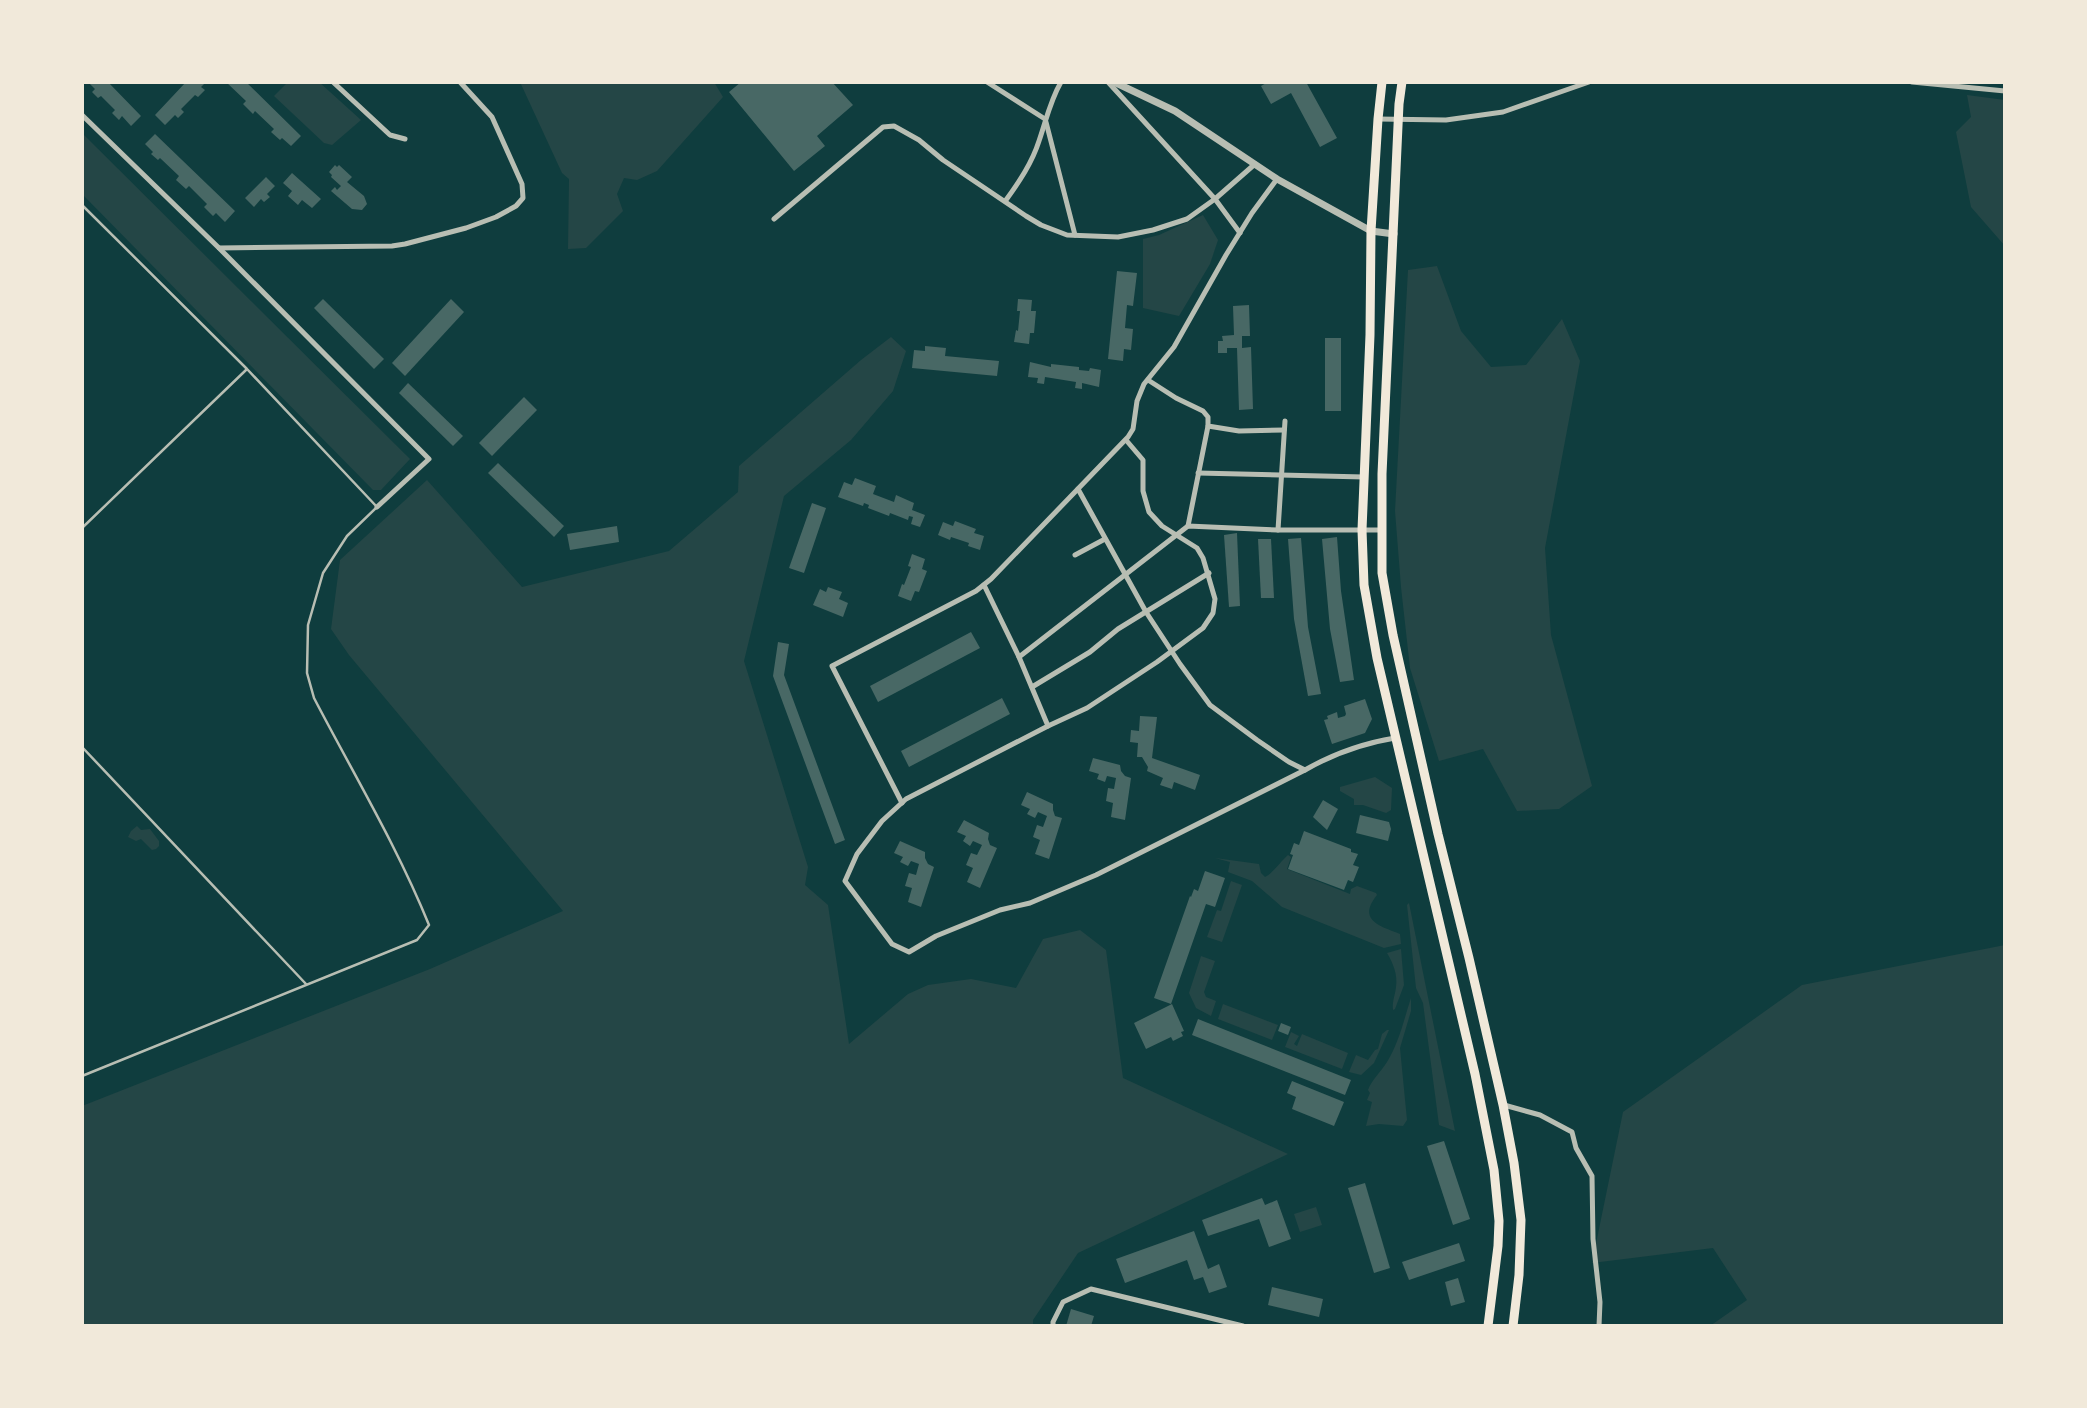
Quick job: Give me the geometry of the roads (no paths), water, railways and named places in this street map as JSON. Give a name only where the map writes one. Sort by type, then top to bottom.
[{"type":"main road","points":[[1382,82],[1371,232],[1370,335],[1362,530],[1364,585],[1395,738],[1475,1074],[1494,1170],[1499,1221],[1488,1326]]},
{"type":"main road","points":[[1402,82],[1381,474],[1382,573],[1390,624],[1503,1104],[1514,1163],[1521,1220],[1519,1275],[1513,1326]]},
{"type":"street","points":[[333,82],[390,135],[405,139]]},
{"type":"street","points":[[219,248],[392,246],[466,228],[516,206],[523,198],[522,184],[492,117],[460,82]]},
{"type":"street","points":[[988,82],[1045,119],[1074,235]]},
{"type":"street","points":[[1006,200],[1033,155],[1061,82]]},
{"type":"street","points":[[1108,82],[1215,199],[1240,233]]},
{"type":"street","points":[[1114,82],[1175,111],[1277,179],[1371,232],[1394,234]]},
{"type":"street","points":[[1378,119],[1446,120],[1503,112],[1588,82]]},
{"type":"street","points":[[1912,82],[2005,91]]},
{"type":"street","points":[[1987,89],[2005,85]]},
{"type":"street","points":[[82,115],[429,458],[377,507]]},
{"type":"street","points":[[774,219],[883,127],[894,126],[919,139],[943,160],[1041,225],[1074,235],[1118,237],[1187,219],[1255,164]]},
{"type":"street","points":[[902,803],[832,666],[984,585],[1126,440],[1133,429],[1137,401],[1148,380],[1174,347],[1240,233],[1277,179]]},
{"type":"street","points":[[1019,657],[1188,526],[1208,417],[1203,411],[1148,380]]},
{"type":"street","points":[[1278,530],[1285,421]]},
{"type":"street","points":[[1208,426],[1239,431],[1284,430]]},
{"type":"street","points":[[1126,440],[1143,460],[1143,491],[1150,512],[1162,526],[1197,548],[1203,558],[1215,599],[1213,613],[1203,628],[1087,708],[961,770],[902,803],[882,821],[857,854],[845,881],[892,944],[909,952],[948,930],[1000,910],[1030,903],[1096,875],[1323,760],[1395,738]]},
{"type":"street","points":[[1198,472],[1364,477]]},
{"type":"street","points":[[1077,489],[1146,612],[1210,705],[1289,762],[1305,769]]},
{"type":"street","points":[[1188,526],[1278,530],[1381,530]]},
{"type":"street","points":[[1075,555],[1105,539]]},
{"type":"street","points":[[1032,687],[1209,573]]},
{"type":"street","points":[[984,585],[1019,657],[1048,726]]},
{"type":"street","points":[[1503,1104],[1540,1115],[1572,1132],[1576,1148],[1592,1176],[1593,1239],[1600,1302],[1599,1326]]},
{"type":"street","points":[[1053,1326],[1063,1302],[1091,1289],[1243,1326]]},
{"type":"lane","points":[[82,205],[247,369],[377,507],[346,536],[323,573],[308,625],[307,673],[314,698],[415,890],[429,925],[416,940],[82,1076]]},
{"type":"lane","points":[[82,528],[247,369]]},
{"type":"lane","points":[[82,747],[306,984]]}]
